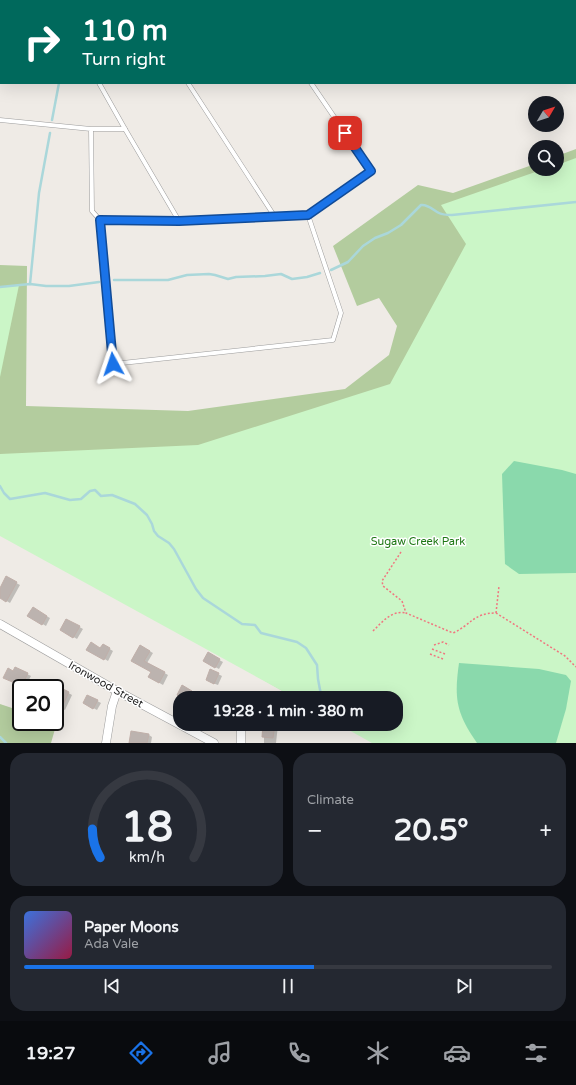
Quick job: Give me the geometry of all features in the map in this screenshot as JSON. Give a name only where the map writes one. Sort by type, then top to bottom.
[{"type":"street","name":"Ironwood Street","points":[[0,624],[117,691],[214,743]]},
{"type":"street","points":[[106,743],[112,706],[117,691]]},
{"type":"street","points":[[241,731],[241,743]]},
{"type":"lane","points":[[99,84],[179,221]]},
{"type":"lane","points":[[189,84],[274,217]]},
{"type":"lane","points":[[100,220],[179,221],[308,215],[371,171],[312,84]]},
{"type":"lane","points":[[0,120],[91,129],[125,130]]},
{"type":"lane","points":[[91,129],[92,211],[100,220],[113,364],[333,340],[341,313],[308,215]]},
{"type":"path","points":[[401,552],[382,581],[383,586],[402,601],[406,613]]},
{"type":"path","points":[[496,613],[499,586]]},
{"type":"path","points":[[373,631],[386,618],[394,613],[400,612],[406,613],[453,633],[485,613],[496,613],[565,656],[576,667]]},
{"type":"path","points":[[434,645],[443,642],[449,645]]},
{"type":"path","points":[[432,649],[445,654]]},
{"type":"path","points":[[430,654],[443,660]]},
{"type":"green space","name":"Sugaw Creek Park","points":[[576,149],[576,469],[304,691],[283,691],[0,529],[0,265],[27,266],[26,406],[188,411],[345,389],[389,355],[397,326],[379,298],[357,306],[333,246],[418,185],[453,193],[528,166],[528,176],[564,176],[564,153]]},
{"type":"green space","name":"Sugaw Creek Park","points":[[576,158],[576,743],[372,743],[351,731],[403,731],[403,691],[282,691],[0,536],[0,454],[198,445],[390,384],[466,244],[441,205],[528,175],[528,176],[564,176],[564,162]]},
{"type":"green space","points":[[19,285],[0,377],[0,287]]},
{"type":"green space","points":[[514,461],[576,474],[576,573],[519,574],[505,564],[502,474]]},
{"type":"green space","points":[[459,663],[539,669],[566,675],[571,681],[566,709],[556,743],[477,743],[465,723],[458,705],[457,675]]},
{"type":"green space","points":[[0,704],[12,708],[12,731],[54,731],[51,743],[0,743]]},
{"type":"building","points":[[6,576],[17,582],[6,602],[0,598],[0,588]]},
{"type":"building","points":[[33,607],[47,616],[42,625],[27,616]]},
{"type":"building","points":[[66,619],[80,626],[73,638],[60,630]]},
{"type":"building","points":[[91,642],[100,648],[103,644],[110,648],[104,660],[86,650]]},
{"type":"building","points":[[140,645],[150,651],[144,661],[165,672],[159,683],[148,677],[151,672],[131,661]]},
{"type":"building","points":[[208,652],[220,659],[215,668],[203,661]]},
{"type":"building","points":[[15,667],[28,673],[25,679],[12,679],[12,682],[3,678],[8,668],[13,671]]},
{"type":"building","points":[[210,669],[219,673],[214,684],[206,680]]},
{"type":"building","points":[[182,685],[192,691],[179,691]]},
{"type":"building","points":[[64,690],[69,692],[64,703]]},
{"type":"building","points":[[87,695],[98,700],[93,709],[83,703]]},
{"type":"building","points":[[131,731],[149,734],[147,743],[129,743]]},
{"type":"building","points":[[262,731],[274,731],[273,738],[262,737]]},
{"type":"waterway","points":[[52,120],[59,84]]},
{"type":"waterway","points":[[30,284],[39,193],[50,133]]},
{"type":"waterway","points":[[331,270],[348,262],[363,246],[375,238],[388,233],[401,225],[421,205],[428,206],[441,214],[452,215],[576,202]]},
{"type":"waterway","points":[[114,280],[168,280],[187,275],[209,274],[228,279],[236,277],[281,274],[292,279],[320,273]]},
{"type":"waterway","points":[[0,287],[30,284],[69,286],[99,282]]},
{"type":"waterway","points":[[0,486],[10,499],[45,493],[70,500],[81,499],[90,491],[95,490],[101,496],[112,495],[135,504],[147,515],[154,531],[158,536],[169,543],[174,549],[196,589],[203,598],[242,624],[255,625],[261,633],[297,642],[306,648],[317,665],[320,691]]},
{"type":"waterway","points":[[0,737],[6,743]]},
{"type":"route","points":[[113,364],[100,220],[179,221],[308,215],[371,171],[345,133]]}]
